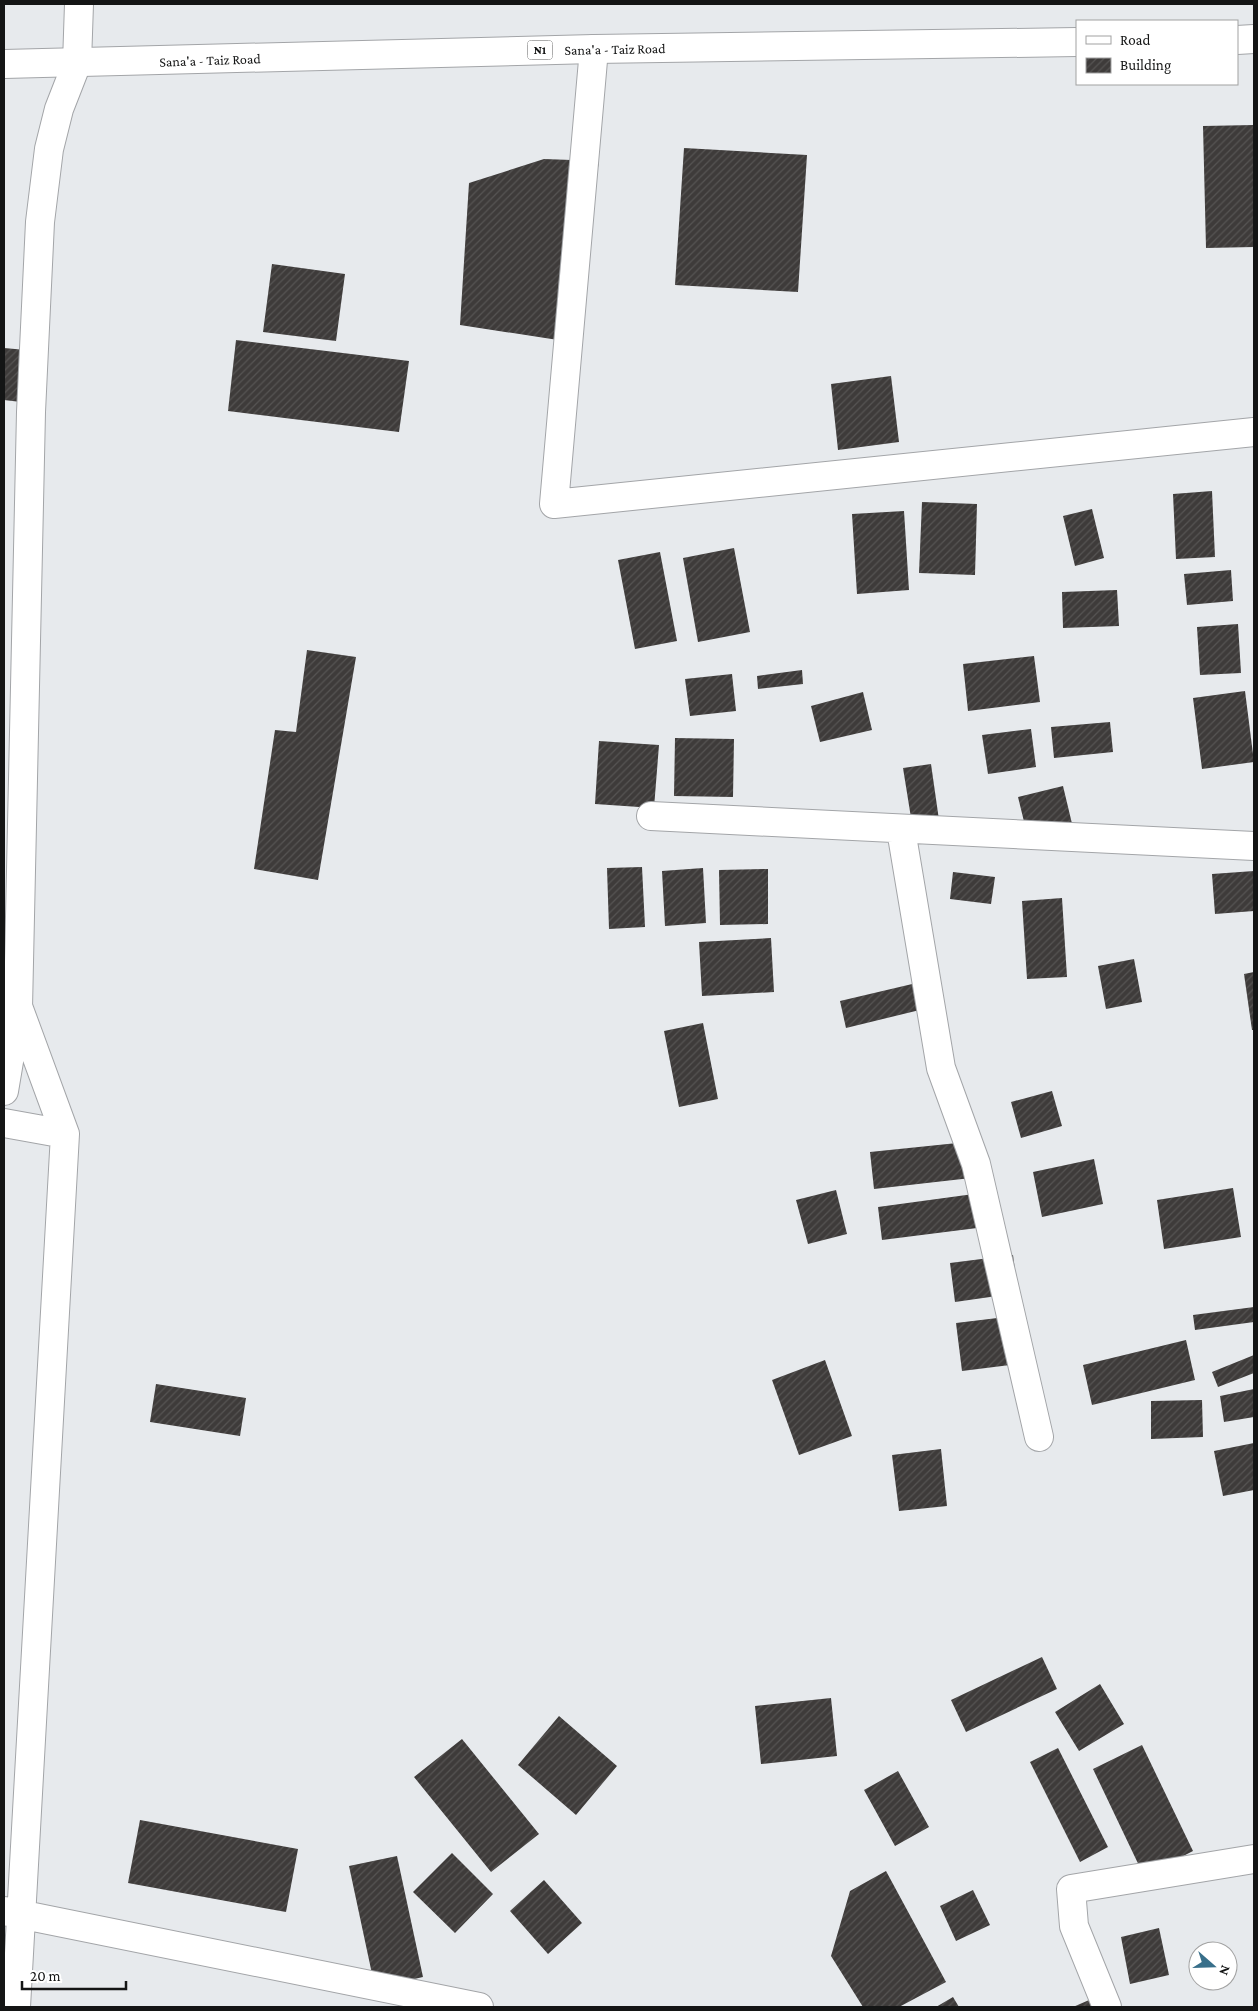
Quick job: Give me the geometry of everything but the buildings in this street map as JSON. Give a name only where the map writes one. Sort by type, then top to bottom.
[{"type":"main road","points":[[4,1092],[18,1008],[31,412],[40,222],[53,133],[59,109],[77,63],[79,4]]},
{"type":"main road","points":[[1238,40],[1254,39]]},
{"type":"main road","name":"Sana'a - Taiz Road","points":[[4,64],[594,49],[1076,42]]},
{"type":"main road","points":[[594,49],[554,504],[1254,432]]},
{"type":"main road","points":[[651,816],[901,830],[1254,846]]},
{"type":"main road","points":[[901,830],[941,1068],[976,1164],[1039,1436]]},
{"type":"main road","points":[[16,2007],[12,1912],[65,1134],[18,1008]]},
{"type":"main road","points":[[4,1123],[65,1134]]},
{"type":"main road","points":[[1107,2007],[1074,1926],[1071,1890],[1254,1859]]},
{"type":"main road","points":[[12,1912],[479,2007]]}]
